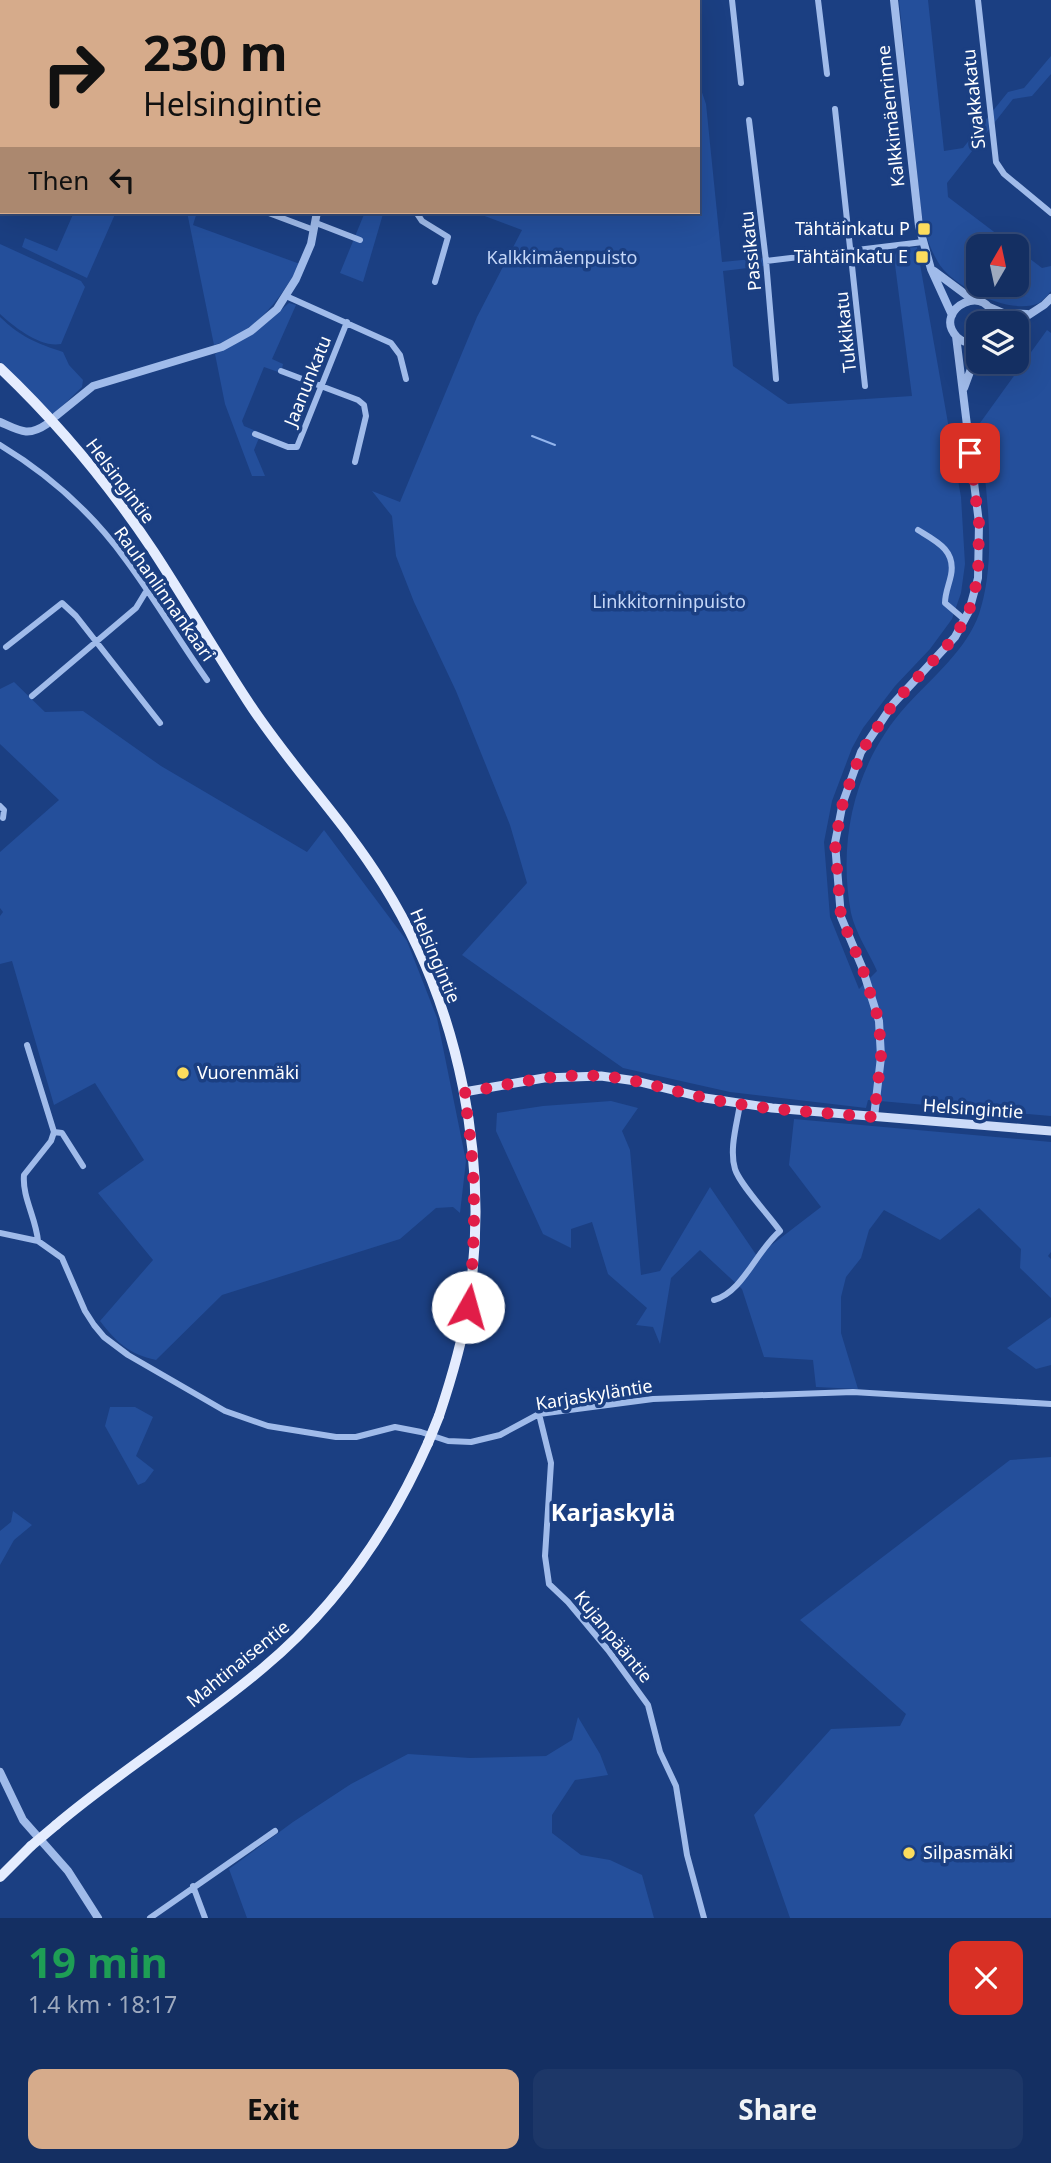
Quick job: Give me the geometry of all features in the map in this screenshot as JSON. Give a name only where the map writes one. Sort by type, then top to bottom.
[{"type":"main road","name":"Helsingintie","points":[[0,368],[49,416],[119,502],[249,704],[327,803],[383,884],[404,919],[432,981],[453,1046],[464,1093],[544,1078],[601,1076],[740,1104],[1051,1131]]},
{"type":"main road","name":"Mahtinaisentie","points":[[0,1877],[31,1846],[109,1781],[243,1684],[314,1620],[376,1540],[406,1489],[428,1443],[459,1351],[473,1266],[475,1189],[464,1093]]},
{"type":"street","points":[[732,0],[741,83]]},
{"type":"street","points":[[818,0],[827,74]]},
{"type":"street","name":"Kalkkimäenrinne","points":[[894,0],[917,214],[931,269],[952,315],[951,324],[956,336]]},
{"type":"street","name":"Sivakkakatu","points":[[978,0],[996,162],[1004,174],[1051,212]]},
{"type":"street","name":"Tukkikatu","points":[[835,109],[865,386]]},
{"type":"street","name":"Passikatu","points":[[749,120],[766,261],[776,379]]},
{"type":"street","points":[[273,214],[360,240]]},
{"type":"street","points":[[56,416],[93,386],[222,347],[251,331],[265,320],[286,296],[306,260],[317,214]]},
{"type":"street","points":[[417,214],[422,221],[448,237],[449,242],[435,282]]},
{"type":"street","points":[[766,261],[923,242]]},
{"type":"street","points":[[931,269],[973,300],[1003,313],[1030,314],[1051,298]]},
{"type":"street","points":[[286,296],[391,343],[400,355],[406,379]]},
{"type":"street","points":[[952,315],[960,304],[973,300]]},
{"type":"street","points":[[989,307],[991,311]]},
{"type":"street","name":"Jaanunkatu","points":[[255,434],[295,448],[347,322]]},
{"type":"street","points":[[956,336],[966,341]]},
{"type":"street","points":[[874,1117],[881,1057],[879,1021],[862,967],[841,917],[835,843],[843,802],[861,752],[893,704],[955,637],[965,620],[978,578],[979,523],[956,336]]},
{"type":"street","points":[[281,371],[358,400],[365,408],[366,416],[355,462]]},
{"type":"street","points":[[964,388],[969,374]]},
{"type":"street","points":[[0,422],[26,432],[36,431],[47,424]]},
{"type":"street","name":"Rauhanlinnankaari","points":[[0,445],[39,472],[80,506],[126,559],[207,680]]},
{"type":"street","points":[[918,530],[939,542],[950,555],[951,575],[945,603],[965,620]]},
{"type":"street","points":[[32,696],[136,608],[147,590]]},
{"type":"street","points":[[6,647],[62,603],[76,616],[160,723]]},
{"type":"street","points":[[0,806],[4,810],[3,818]]},
{"type":"street","points":[[0,1233],[38,1241],[37,1224],[24,1192],[23,1175],[51,1141],[54,1132],[27,1045]]},
{"type":"street","points":[[714,1300],[732,1292],[754,1260],[780,1231],[742,1182],[735,1168],[733,1147],[740,1104]]},
{"type":"street","points":[[54,1132],[62,1133],[83,1166]]},
{"type":"street","name":"Karjaskyläntie","points":[[38,1241],[62,1258],[94,1325],[104,1337],[128,1355],[225,1411],[268,1426],[336,1437],[356,1437],[395,1427],[448,1441],[471,1442],[500,1434],[539,1414],[639,1400],[786,1393],[853,1392],[1051,1404]]},
{"type":"street","name":"Kujanpääntie","points":[[539,1414],[551,1463],[545,1556],[549,1584],[568,1602],[608,1650],[648,1705],[660,1752],[676,1786],[687,1855],[704,1918]]},
{"type":"street","points":[[0,1772],[23,1820],[68,1871],[98,1918]]},
{"type":"street","points":[[150,1918],[275,1831]]},
{"type":"street","points":[[193,1886],[205,1918]]},
{"type":"green space","points":[[899,0],[928,0],[944,151],[963,148],[1008,92],[1024,88],[1051,56],[1051,74],[1032,96],[1013,99],[947,183],[948,197],[997,234],[966,234],[966,287],[956,281],[938,262],[925,230]]},
{"type":"green space","name":"Linkkitorninpuisto","points":[[700,87],[706,104],[722,262],[763,258],[764,266],[723,271],[733,366],[788,404],[912,396],[894,257],[898,249],[917,247],[961,497],[965,564],[961,593],[952,619],[863,728],[852,748],[832,801],[824,842],[830,917],[859,989],[877,971],[853,920],[847,885],[849,829],[855,802],[863,776],[889,727],[958,651],[979,614],[985,591],[989,543],[980,423],[1015,374],[1029,374],[1029,355],[1047,330],[1051,333],[1051,1116],[868,1100],[866,1108],[730,1092],[623,1068],[462,955],[527,883],[510,825],[456,691],[414,602],[396,556],[392,516],[372,491],[400,502],[477,317],[522,230],[479,214],[700,214]]},
{"type":"green space","points":[[73,214],[115,214],[87,278],[22,247],[25,238],[57,251]]},
{"type":"green space","points":[[187,214],[196,214],[193,225],[300,264],[265,314],[229,340],[214,345]]},
{"type":"green space","points":[[364,214],[383,214],[363,282],[340,273]]},
{"type":"green space","points":[[0,244],[81,281],[85,287],[61,344],[37,340],[0,314]]},
{"type":"green space","points":[[1029,258],[1042,268],[1051,266],[1051,291],[1039,303],[1013,306],[986,298],[1029,298]]},
{"type":"green space","points":[[289,303],[296,305],[272,359],[283,364],[281,373],[264,367],[242,421],[244,426],[261,433],[254,450],[265,476],[252,476],[225,404],[215,354],[253,334]]},
{"type":"green space","points":[[0,317],[29,339],[63,352],[69,365],[83,380],[82,387],[53,415],[0,362]]},
{"type":"green space","points":[[14,682],[45,712],[83,711],[161,766],[307,852],[324,830],[407,941],[437,1018],[466,1161],[460,1213],[453,1207],[436,1208],[400,1239],[222,1295],[156,1360],[131,1351],[106,1329],[100,1321],[153,1260],[98,1193],[144,1160],[95,1083],[54,1105],[12,961],[0,964],[0,916],[3,912],[0,908],[0,852],[59,800],[0,744],[0,689]]},
{"type":"green space","points":[[611,1101],[638,1108],[622,1131],[630,1150],[641,1275],[660,1271],[710,1187],[757,1256],[821,1207],[789,1165],[794,1119],[1051,1142],[1051,1252],[1048,1256],[1051,1259],[1051,1298],[1020,1268],[1021,1249],[979,1208],[940,1240],[884,1210],[869,1230],[861,1258],[846,1277],[841,1297],[841,1333],[858,1389],[816,1387],[813,1360],[764,1357],[742,1289],[700,1250],[671,1278],[660,1344],[653,1327],[636,1325],[647,1308],[608,1274],[592,1222],[571,1229],[571,1248],[543,1234],[496,1131],[497,1113],[543,1106]]},
{"type":"green space","points":[[1051,1317],[1051,1365],[1036,1369],[1007,1348]]},
{"type":"green space","points":[[110,1407],[135,1407],[153,1417],[136,1456],[154,1470],[145,1482],[138,1485],[105,1426]]},
{"type":"green space","points":[[1051,1457],[1051,1918],[790,1918],[754,1815],[831,1729],[900,1726],[906,1714],[800,1620],[1010,1460]]},
{"type":"green space","points":[[13,1511],[32,1525],[14,1540],[0,1565],[0,1531],[11,1522]]},
{"type":"green space","points":[[578,1717],[600,1754],[608,1775],[575,1780],[552,1815],[552,1833],[581,1855],[610,1860],[642,1875],[654,1918],[247,1918],[229,1869],[351,1784],[408,1754],[470,1758],[546,1756],[572,1740]]},
{"type":"waterway","points":[[532,436],[555,445]]},
{"type":"place","name":"Tähtäinkatu P","points":[[924,229]]},
{"type":"place","name":"Tähtäinkatu E","points":[[922,257]]},
{"type":"place","name":"Vuorenmäki","points":[[183,1073]]},
{"type":"place","name":"Silpasmäki","points":[[909,1853]]},
{"type":"district","name":"Karjaskylä","points":[[613,1513]]},
{"type":"route","points":[[468,1307],[473,1266],[475,1189],[464,1093],[544,1078],[601,1076],[740,1104],[874,1117],[881,1057],[879,1021],[862,967],[841,917],[835,843],[843,802],[861,752],[893,704],[955,637],[969,611],[978,578],[979,523],[970,453]]},
{"type":"park label","name":"Kalkkimäenpuisto","points":[[562,258]]}]
